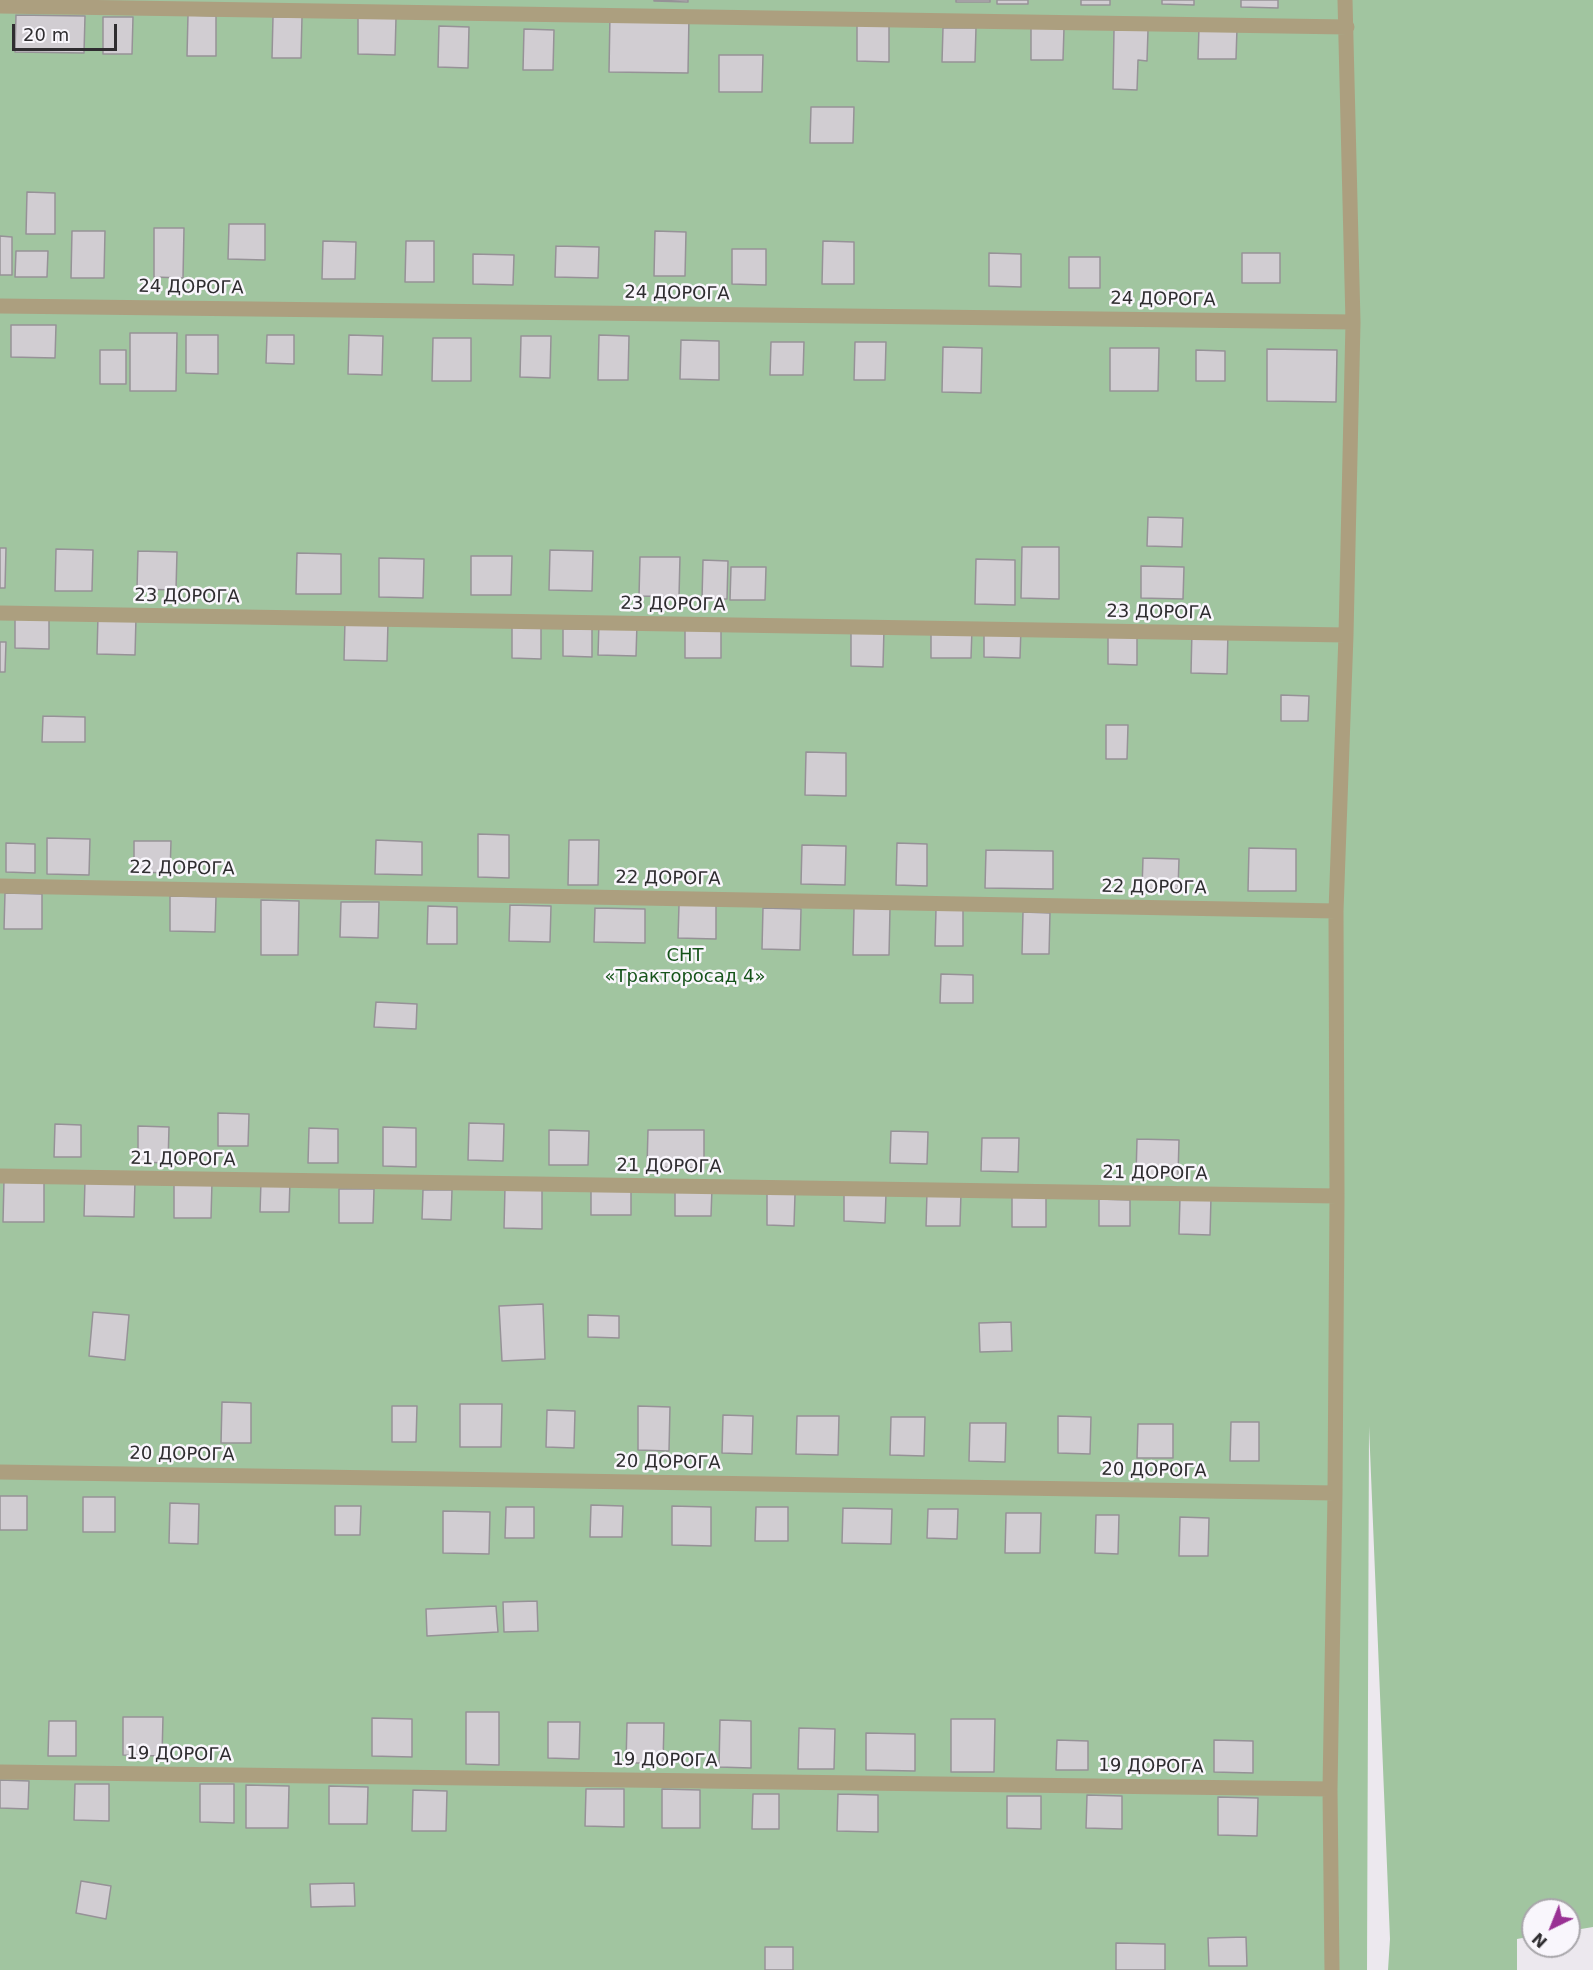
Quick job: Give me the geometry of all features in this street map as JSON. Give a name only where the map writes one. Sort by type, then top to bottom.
[{"type":"street","points":[[1332,1970],[1330,1789],[1335,1494],[1336,911],[1346,635],[1353,322],[1345,0]]},
{"type":"street","points":[[0,6],[1347,27]]},
{"type":"street","name":"24 ДОРОГА","points":[[0,306],[1353,322]]},
{"type":"street","name":"23 ДОРОГА","points":[[0,613],[1346,635]]},
{"type":"street","name":"22 ДОРОГА","points":[[0,886],[1336,911]]},
{"type":"street","name":"21 ДОРОГА","points":[[0,1176],[1337,1196]]},
{"type":"street","name":"20 ДОРОГА","points":[[0,1472],[1335,1494]]},
{"type":"street","name":"19 ДОРОГА","points":[[0,1772],[1330,1789]]},
{"type":"green space","name":"СНТ «Тракторосад 4»","points":[[0,0],[1593,0],[1593,1927],[1581,1929],[1581,1898],[1521,1898],[1521,1938],[1517,1939],[1517,1970],[1388,1970],[1390,1939],[1369,1426],[1367,1970],[0,1970]]},
{"type":"building","points":[[688,0],[688,2],[654,1]]},
{"type":"building","points":[[956,0],[990,0],[990,2],[956,2]]},
{"type":"building","points":[[997,0],[1028,0],[1028,4],[997,4]]},
{"type":"building","points":[[1081,0],[1110,0],[1110,5],[1081,5]]},
{"type":"building","points":[[1162,0],[1194,0],[1194,5],[1162,4]]},
{"type":"building","points":[[1241,0],[1278,0],[1278,8],[1241,7]]},
{"type":"building","points":[[610,14],[689,15],[688,73],[609,72]]},
{"type":"building","points":[[16,15],[85,16],[84,53],[15,52]]},
{"type":"building","points":[[188,15],[216,16],[216,56],[187,56]]},
{"type":"building","points":[[103,17],[133,17],[132,54],[103,54]]},
{"type":"building","points":[[273,17],[302,17],[301,58],[272,58]]},
{"type":"building","points":[[358,17],[396,18],[395,55],[358,54]]},
{"type":"building","points":[[857,23],[889,24],[889,62],[857,61]]},
{"type":"building","points":[[439,26],[469,27],[468,68],[438,67]]},
{"type":"building","points":[[1031,27],[1064,28],[1063,60],[1031,60]]},
{"type":"building","points":[[1199,27],[1237,28],[1236,59],[1198,59]]},
{"type":"building","points":[[943,28],[976,28],[975,62],[942,62]]},
{"type":"building","points":[[524,29],[554,30],[553,70],[523,70]]},
{"type":"building","points":[[1114,30],[1148,30],[1147,61],[1138,60],[1137,90],[1113,89]]},
{"type":"building","points":[[719,55],[763,55],[762,92],[719,92]]},
{"type":"building","points":[[811,107],[854,107],[853,143],[810,143]]},
{"type":"building","points":[[27,192],[55,193],[55,234],[26,234]]},
{"type":"building","points":[[229,224],[265,224],[265,260],[228,259]]},
{"type":"building","points":[[154,228],[184,228],[183,278],[154,277]]},
{"type":"building","points":[[72,231],[105,231],[104,278],[71,278]]},
{"type":"building","points":[[655,231],[686,232],[685,276],[654,276]]},
{"type":"building","points":[[0,236],[12,237],[12,275],[0,275]]},
{"type":"building","points":[[323,241],[356,242],[355,279],[322,279]]},
{"type":"building","points":[[406,241],[434,241],[434,282],[405,282]]},
{"type":"building","points":[[823,241],[854,242],[854,284],[822,284]]},
{"type":"building","points":[[556,246],[599,247],[598,278],[555,277]]},
{"type":"building","points":[[732,249],[766,249],[766,285],[732,284]]},
{"type":"building","points":[[16,251],[48,251],[47,277],[15,277]]},
{"type":"building","points":[[989,253],[1021,254],[1021,287],[989,286]]},
{"type":"building","points":[[1242,253],[1280,253],[1280,283],[1242,283]]},
{"type":"building","points":[[473,254],[514,255],[513,285],[473,284]]},
{"type":"building","points":[[1069,257],[1100,257],[1100,288],[1069,288]]},
{"type":"building","points":[[11,325],[56,325],[55,358],[11,357]]},
{"type":"building","points":[[130,333],[177,333],[176,391],[130,391]]},
{"type":"building","points":[[186,335],[218,335],[218,374],[186,373]]},
{"type":"building","points":[[267,335],[294,335],[294,364],[266,363]]},
{"type":"building","points":[[349,335],[383,336],[382,375],[348,374]]},
{"type":"building","points":[[599,335],[629,336],[628,380],[598,380]]},
{"type":"building","points":[[521,336],[551,336],[550,378],[520,377]]},
{"type":"building","points":[[433,338],[471,338],[471,381],[432,381]]},
{"type":"building","points":[[681,340],[719,341],[719,380],[680,379]]},
{"type":"building","points":[[771,342],[804,342],[803,375],[770,375]]},
{"type":"building","points":[[855,342],[886,342],[885,380],[854,380]]},
{"type":"building","points":[[943,347],[982,348],[981,393],[942,392]]},
{"type":"building","points":[[1110,348],[1159,348],[1158,391],[1110,391]]},
{"type":"building","points":[[1267,349],[1337,350],[1336,402],[1267,401]]},
{"type":"building","points":[[100,350],[126,350],[126,384],[100,384]]},
{"type":"building","points":[[1196,350],[1225,351],[1225,381],[1196,381]]},
{"type":"building","points":[[1148,517],[1183,518],[1182,547],[1147,546]]},
{"type":"building","points":[[1022,547],[1059,547],[1059,599],[1021,598]]},
{"type":"building","points":[[0,548],[6,548],[5,588],[0,588]]},
{"type":"building","points":[[56,549],[93,550],[92,591],[55,591]]},
{"type":"building","points":[[550,550],[593,551],[592,591],[549,590]]},
{"type":"building","points":[[138,551],[177,552],[176,590],[137,589]]},
{"type":"building","points":[[297,553],[341,554],[341,594],[296,594]]},
{"type":"building","points":[[471,556],[512,556],[511,595],[471,595]]},
{"type":"building","points":[[640,557],[680,557],[679,597],[639,596]]},
{"type":"building","points":[[379,558],[424,559],[423,598],[379,597]]},
{"type":"building","points":[[976,559],[1015,560],[1015,605],[975,604]]},
{"type":"building","points":[[703,560],[728,561],[727,599],[702,599]]},
{"type":"building","points":[[1141,566],[1184,567],[1183,599],[1141,598]]},
{"type":"building","points":[[731,567],[766,567],[765,600],[730,600]]},
{"type":"building","points":[[15,614],[49,615],[49,649],[15,648]]},
{"type":"building","points":[[98,616],[136,617],[135,655],[97,654]]},
{"type":"building","points":[[345,620],[388,621],[387,661],[344,660]]},
{"type":"building","points":[[512,620],[541,621],[541,659],[512,658]]},
{"type":"building","points":[[599,622],[637,623],[636,656],[598,655]]},
{"type":"building","points":[[685,626],[721,626],[721,658],[685,658]]},
{"type":"building","points":[[984,627],[1021,627],[1020,658],[984,657]]},
{"type":"building","points":[[851,628],[884,628],[883,667],[851,666]]},
{"type":"building","points":[[931,628],[972,629],[971,658],[931,658]]},
{"type":"building","points":[[563,629],[592,629],[592,657],[563,656]]},
{"type":"building","points":[[1108,630],[1137,631],[1137,665],[1108,664]]},
{"type":"building","points":[[1192,630],[1228,631],[1227,674],[1191,673]]},
{"type":"building","points":[[0,642],[6,642],[5,672],[0,672]]},
{"type":"building","points":[[1281,695],[1309,696],[1308,721],[1281,721]]},
{"type":"building","points":[[43,716],[85,717],[85,742],[42,742]]},
{"type":"building","points":[[1106,725],[1128,725],[1127,759],[1106,759]]},
{"type":"building","points":[[806,752],[846,753],[846,796],[805,795]]},
{"type":"building","points":[[478,834],[509,835],[509,878],[478,877]]},
{"type":"building","points":[[47,838],[90,839],[89,875],[47,874]]},
{"type":"building","points":[[376,840],[422,842],[422,875],[375,874]]},
{"type":"building","points":[[569,840],[599,840],[598,885],[568,885]]},
{"type":"building","points":[[134,841],[171,841],[170,873],[134,872]]},
{"type":"building","points":[[6,843],[35,844],[35,873],[6,872]]},
{"type":"building","points":[[897,843],[927,844],[927,886],[896,885]]},
{"type":"building","points":[[802,845],[846,846],[845,885],[801,884]]},
{"type":"building","points":[[1249,848],[1296,849],[1296,891],[1248,891]]},
{"type":"building","points":[[986,850],[1053,851],[1053,889],[985,888]]},
{"type":"building","points":[[1143,858],[1179,859],[1178,889],[1142,889]]},
{"type":"building","points":[[5,893],[42,894],[42,929],[4,929]]},
{"type":"building","points":[[170,896],[216,897],[215,932],[170,931]]},
{"type":"building","points":[[261,900],[299,901],[298,955],[261,955]]},
{"type":"building","points":[[341,902],[379,902],[378,938],[340,937]]},
{"type":"building","points":[[510,905],[551,906],[550,942],[509,941]]},
{"type":"building","points":[[679,905],[716,905],[716,939],[678,938]]},
{"type":"building","points":[[428,906],[457,907],[457,944],[427,944]]},
{"type":"building","points":[[595,908],[645,909],[645,943],[594,942]]},
{"type":"building","points":[[763,908],[801,909],[800,950],[762,949]]},
{"type":"building","points":[[854,908],[890,909],[889,955],[853,955]]},
{"type":"building","points":[[936,909],[963,910],[963,946],[935,946]]},
{"type":"building","points":[[1023,912],[1050,913],[1049,954],[1022,954]]},
{"type":"building","points":[[941,974],[973,975],[973,1003],[940,1003]]},
{"type":"building","points":[[376,1002],[417,1004],[416,1029],[374,1027]]},
{"type":"building","points":[[218,1113],[249,1114],[248,1146],[218,1146]]},
{"type":"building","points":[[469,1123],[504,1124],[503,1161],[468,1160]]},
{"type":"building","points":[[55,1124],[81,1125],[81,1157],[54,1157]]},
{"type":"building","points":[[138,1126],[169,1127],[168,1163],[138,1162]]},
{"type":"building","points":[[383,1127],[416,1128],[416,1167],[383,1166]]},
{"type":"building","points":[[309,1128],[338,1129],[338,1163],[308,1163]]},
{"type":"building","points":[[549,1130],[589,1131],[588,1165],[549,1165]]},
{"type":"building","points":[[648,1130],[704,1130],[704,1168],[647,1167]]},
{"type":"building","points":[[891,1131],[928,1132],[927,1164],[890,1163]]},
{"type":"building","points":[[982,1138],[1019,1138],[1018,1172],[981,1171]]},
{"type":"building","points":[[1137,1139],[1179,1140],[1178,1176],[1136,1176]]},
{"type":"building","points":[[4,1180],[44,1181],[44,1222],[3,1222]]},
{"type":"building","points":[[85,1180],[135,1180],[134,1217],[84,1216]]},
{"type":"building","points":[[174,1181],[212,1182],[211,1218],[174,1218]]},
{"type":"building","points":[[261,1181],[290,1181],[289,1212],[260,1212]]},
{"type":"building","points":[[505,1187],[542,1188],[542,1229],[504,1228]]},
{"type":"building","points":[[591,1188],[631,1188],[631,1215],[591,1215]]},
{"type":"building","points":[[675,1188],[712,1188],[711,1216],[675,1216]]},
{"type":"building","points":[[339,1189],[374,1189],[373,1223],[339,1223]]},
{"type":"building","points":[[423,1190],[452,1190],[451,1220],[422,1219]]},
{"type":"building","points":[[844,1192],[886,1193],[885,1223],[844,1221]]},
{"type":"building","points":[[927,1192],[961,1192],[960,1226],[926,1226]]},
{"type":"building","points":[[767,1193],[795,1194],[794,1226],[767,1225]]},
{"type":"building","points":[[1012,1194],[1046,1195],[1046,1227],[1012,1227]]},
{"type":"building","points":[[1180,1197],[1211,1197],[1210,1235],[1179,1234]]},
{"type":"building","points":[[1099,1199],[1130,1200],[1130,1226],[1099,1226]]},
{"type":"building","points":[[543,1304],[545,1359],[502,1361],[499,1306]]},
{"type":"building","points":[[93,1312],[129,1315],[125,1360],[89,1356]]},
{"type":"building","points":[[588,1315],[619,1316],[619,1338],[588,1337]]},
{"type":"building","points":[[1011,1322],[1012,1351],[980,1352],[979,1323]]},
{"type":"building","points":[[222,1402],[251,1403],[251,1443],[221,1443]]},
{"type":"building","points":[[460,1404],[502,1404],[501,1447],[460,1447]]},
{"type":"building","points":[[392,1406],[417,1406],[416,1442],[392,1442]]},
{"type":"building","points":[[638,1406],[670,1407],[669,1451],[638,1450]]},
{"type":"building","points":[[547,1410],[575,1411],[574,1448],[546,1447]]},
{"type":"building","points":[[723,1415],[753,1416],[752,1454],[722,1453]]},
{"type":"building","points":[[797,1416],[839,1416],[838,1455],[796,1454]]},
{"type":"building","points":[[1058,1416],[1091,1417],[1090,1454],[1058,1453]]},
{"type":"building","points":[[891,1417],[925,1417],[924,1456],[890,1455]]},
{"type":"building","points":[[1231,1422],[1259,1422],[1259,1461],[1230,1461]]},
{"type":"building","points":[[970,1423],[1006,1423],[1005,1462],[969,1461]]},
{"type":"building","points":[[1138,1424],[1173,1424],[1173,1458],[1137,1458]]},
{"type":"building","points":[[0,1496],[27,1496],[27,1530],[0,1530]]},
{"type":"building","points":[[83,1497],[115,1497],[115,1532],[83,1532]]},
{"type":"building","points":[[170,1503],[199,1504],[198,1544],[169,1543]]},
{"type":"building","points":[[591,1505],[623,1506],[622,1537],[590,1537]]},
{"type":"building","points":[[335,1506],[361,1506],[360,1535],[335,1535]]},
{"type":"building","points":[[672,1506],[711,1507],[711,1546],[672,1545]]},
{"type":"building","points":[[506,1507],[534,1507],[534,1538],[505,1538]]},
{"type":"building","points":[[756,1507],[788,1507],[788,1541],[755,1541]]},
{"type":"building","points":[[843,1508],[892,1509],[891,1544],[842,1543]]},
{"type":"building","points":[[928,1509],[958,1509],[957,1539],[927,1538]]},
{"type":"building","points":[[443,1511],[490,1512],[489,1554],[443,1553]]},
{"type":"building","points":[[1006,1513],[1041,1513],[1040,1553],[1005,1553]]},
{"type":"building","points":[[1096,1515],[1119,1515],[1118,1554],[1095,1553]]},
{"type":"building","points":[[1180,1517],[1209,1518],[1208,1556],[1179,1556]]},
{"type":"building","points":[[537,1601],[538,1631],[504,1632],[503,1602]]},
{"type":"building","points":[[496,1606],[498,1632],[427,1636],[426,1609]]},
{"type":"building","points":[[466,1712],[499,1712],[499,1765],[466,1764]]},
{"type":"building","points":[[123,1717],[163,1717],[162,1756],[123,1755]]},
{"type":"building","points":[[372,1718],[412,1719],[412,1757],[372,1756]]},
{"type":"building","points":[[951,1719],[995,1719],[994,1772],[951,1772]]},
{"type":"building","points":[[720,1720],[751,1721],[751,1768],[719,1767]]},
{"type":"building","points":[[49,1721],[76,1721],[76,1756],[48,1756]]},
{"type":"building","points":[[548,1722],[580,1722],[579,1759],[548,1758]]},
{"type":"building","points":[[627,1723],[664,1723],[663,1763],[626,1763]]},
{"type":"building","points":[[799,1728],[835,1729],[834,1769],[798,1769]]},
{"type":"building","points":[[866,1733],[915,1734],[915,1771],[866,1770]]},
{"type":"building","points":[[1057,1740],[1088,1741],[1088,1770],[1056,1770]]},
{"type":"building","points":[[1214,1740],[1253,1741],[1253,1773],[1214,1772]]},
{"type":"building","points":[[0,1780],[29,1781],[28,1809],[0,1808]]},
{"type":"building","points":[[75,1784],[109,1784],[109,1821],[74,1820]]},
{"type":"building","points":[[200,1784],[234,1784],[234,1823],[200,1822]]},
{"type":"building","points":[[246,1785],[289,1786],[288,1828],[246,1828]]},
{"type":"building","points":[[329,1786],[368,1787],[367,1824],[329,1824]]},
{"type":"building","points":[[586,1789],[624,1789],[624,1827],[585,1826]]},
{"type":"building","points":[[662,1789],[700,1790],[700,1828],[662,1828]]},
{"type":"building","points":[[413,1790],[447,1791],[446,1831],[412,1831]]},
{"type":"building","points":[[753,1794],[779,1794],[779,1829],[752,1829]]},
{"type":"building","points":[[838,1794],[878,1795],[878,1832],[837,1831]]},
{"type":"building","points":[[1087,1795],[1122,1796],[1122,1829],[1086,1828]]},
{"type":"building","points":[[1007,1796],[1041,1796],[1041,1829],[1007,1828]]},
{"type":"building","points":[[1218,1797],[1258,1798],[1257,1836],[1218,1835]]},
{"type":"building","points":[[81,1881],[111,1886],[106,1919],[76,1913]]},
{"type":"building","points":[[354,1883],[355,1906],[311,1907],[310,1884]]},
{"type":"building","points":[[1246,1937],[1247,1966],[1209,1966],[1208,1938]]},
{"type":"building","points":[[1116,1943],[1165,1944],[1165,1970],[1116,1970]]},
{"type":"building","points":[[765,1947],[793,1947],[793,1970],[765,1970]]}]
